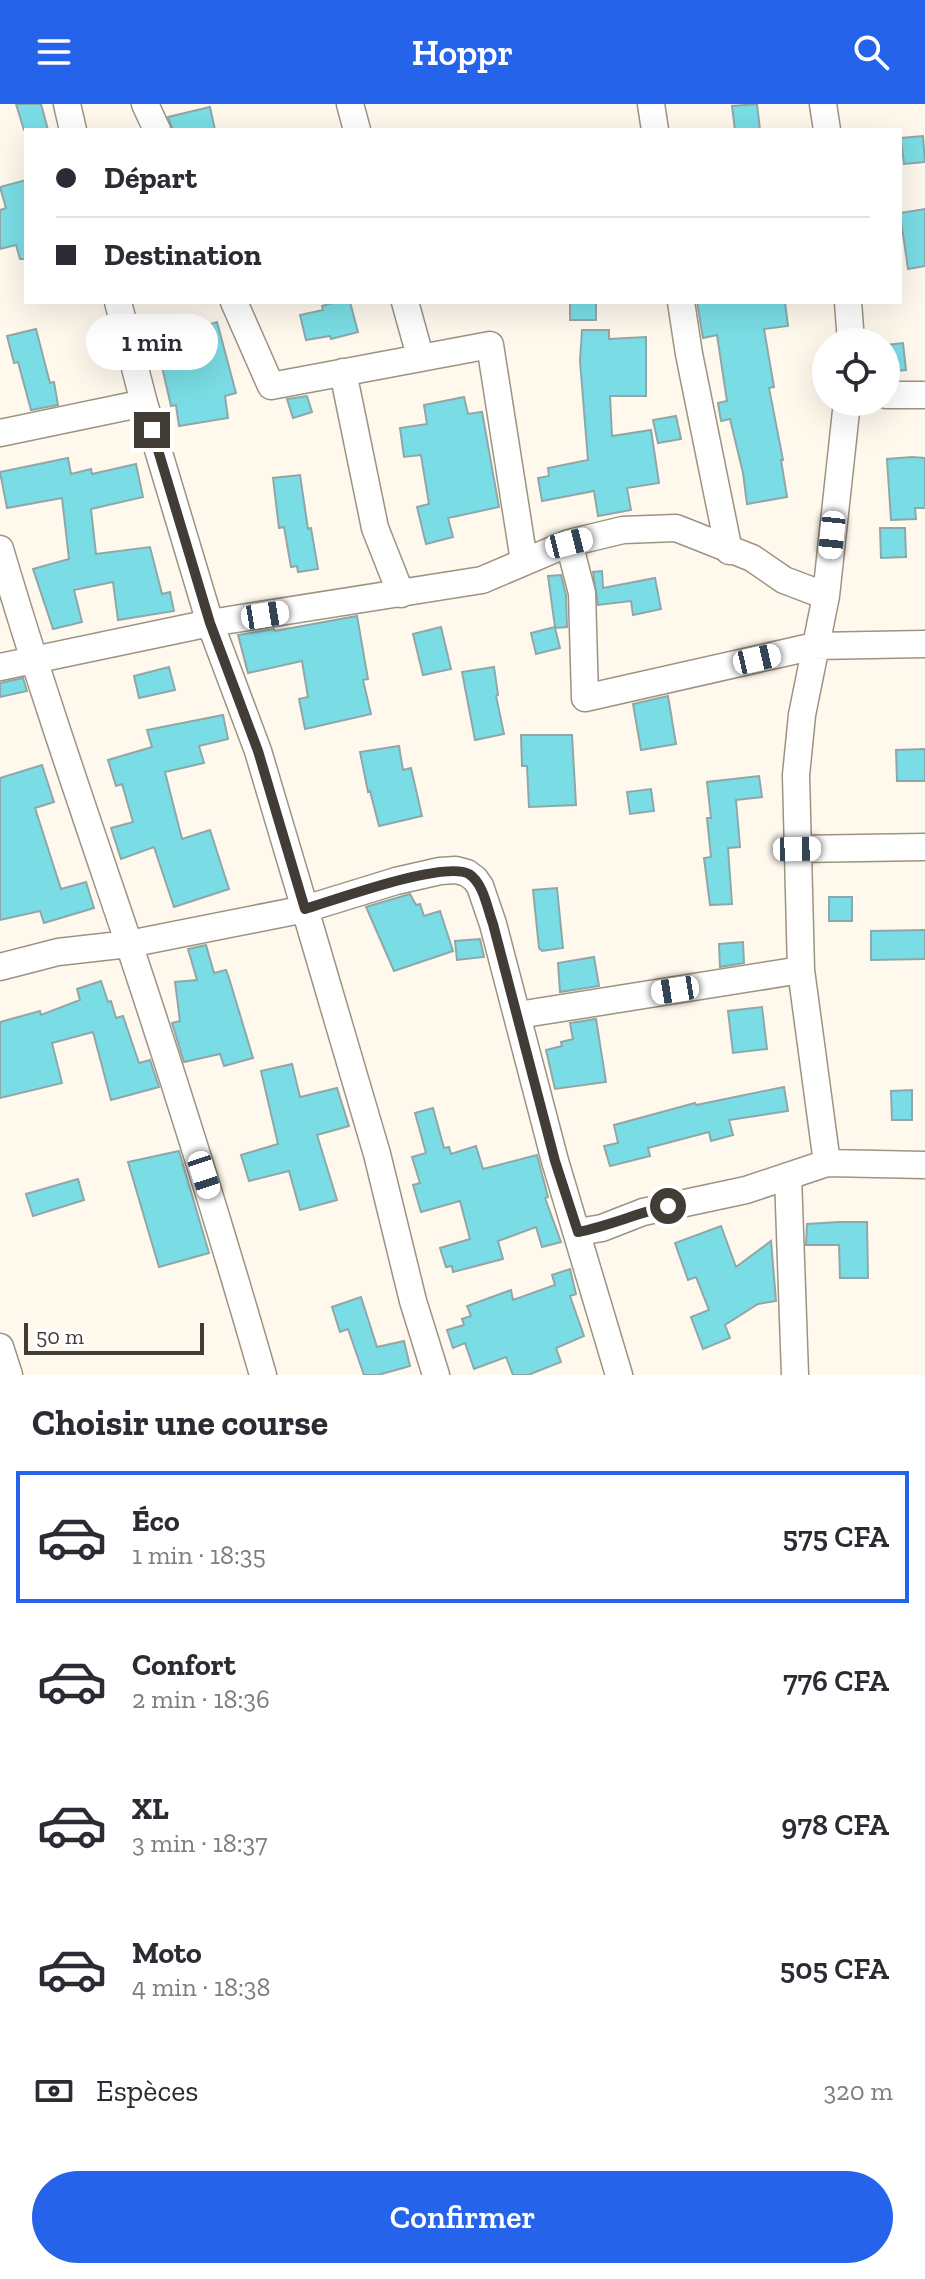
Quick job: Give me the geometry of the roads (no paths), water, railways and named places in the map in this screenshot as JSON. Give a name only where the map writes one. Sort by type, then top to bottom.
[{"type":"street","points":[[67,104],[73,128]]},
{"type":"street","points":[[145,104],[156,128]]},
{"type":"street","points":[[350,104],[356,128]]},
{"type":"street","points":[[651,104],[655,128]]},
{"type":"street","points":[[823,104],[827,128]]},
{"type":"street","points":[[119,304],[144,403],[210,623],[258,751],[305,909],[377,1154],[413,1301],[436,1375]]},
{"type":"street","points":[[235,304],[271,386],[490,345],[524,561]]},
{"type":"street","points":[[406,304],[420,356]]},
{"type":"street","points":[[681,304],[729,551]]},
{"type":"street","points":[[848,304],[850,328]]},
{"type":"street","points":[[343,372],[375,528],[401,594]]},
{"type":"street","points":[[900,395],[925,395]]},
{"type":"street","points":[[0,433],[144,403]]},
{"type":"street","points":[[827,1163],[801,970],[796,775],[802,715],[826,596],[845,416]]},
{"type":"street","points":[[0,667],[210,623],[482,580],[569,543],[623,530],[676,528],[752,558],[784,580],[826,596]]},
{"type":"street","points":[[569,543],[582,593],[585,698],[815,646],[925,644]]},
{"type":"street","points":[[0,549],[33,661],[214,1204],[263,1375]]},
{"type":"street","points":[[797,849],[925,847]]},
{"type":"street","points":[[0,967],[58,952],[129,944],[305,909],[440,871],[467,873],[480,886],[518,1015],[555,1161],[619,1375]]},
{"type":"street","points":[[518,1015],[801,970]]},
{"type":"street","points":[[578,1232],[602,1228],[643,1212],[746,1190],[827,1163],[925,1165]]},
{"type":"street","points":[[788,1176],[795,1375]]},
{"type":"street","points":[[0,1347],[9,1375]]}]
